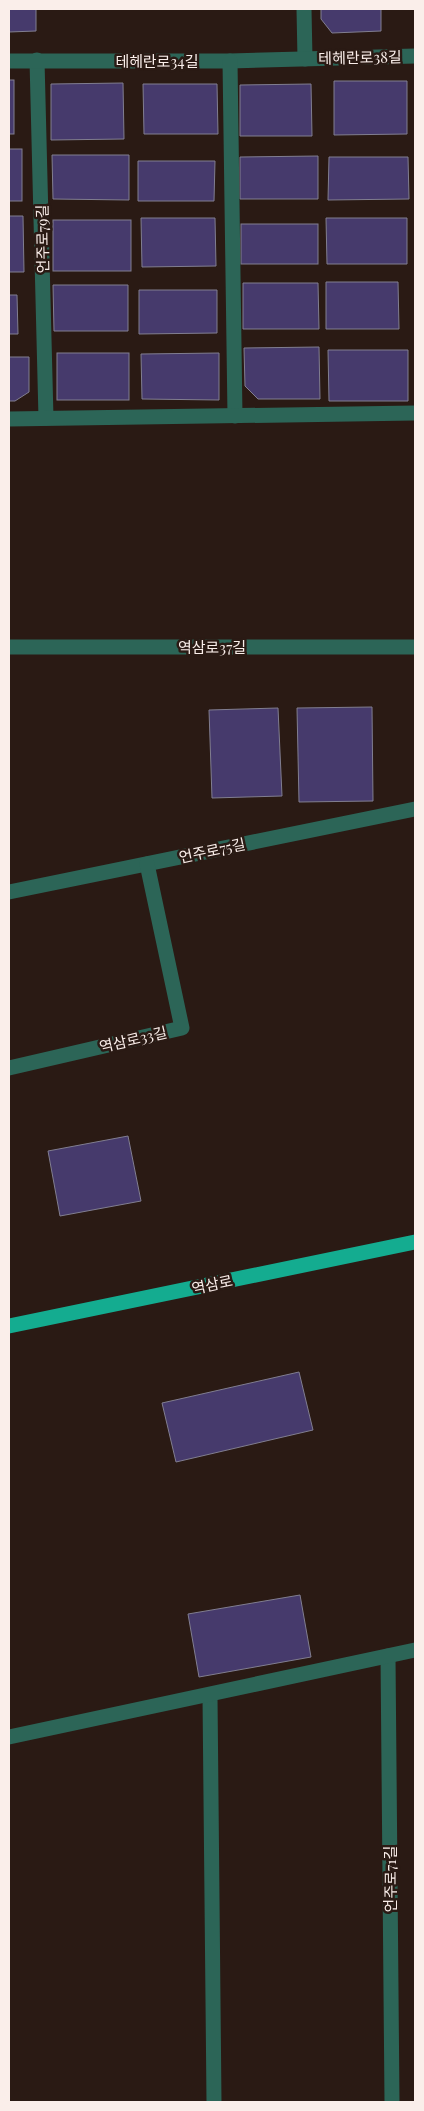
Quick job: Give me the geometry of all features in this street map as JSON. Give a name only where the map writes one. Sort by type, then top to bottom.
[{"type":"main road","name":"역삼로","points":[[9,1326],[415,1242]]},
{"type":"street","points":[[304,9],[305,58]]},
{"type":"street","name":"테헤란로38길","points":[[305,58],[415,56]]},
{"type":"street","name":"테헤란로34길","points":[[9,61],[230,61],[305,58]]},
{"type":"street","name":"언주로79길","points":[[37,60],[46,418]]},
{"type":"street","points":[[230,61],[235,416]]},
{"type":"street","points":[[9,419],[415,413]]},
{"type":"street","name":"역삼로37길","points":[[9,647],[415,647]]},
{"type":"street","name":"언주로75길","points":[[9,892],[415,809]]},
{"type":"street","name":"역삼로33길","points":[[9,1068],[182,1028],[147,864]]},
{"type":"street","points":[[9,1737],[210,1696],[415,1650]]},
{"type":"street","name":"언주로71길","points":[[388,1656],[392,2102]]},
{"type":"street","points":[[210,1696],[214,2102]]},
{"type":"building","points":[[9,9],[36,9],[36,31],[9,32]]},
{"type":"building","points":[[321,9],[381,9],[381,31],[332,33],[321,19]]},
{"type":"building","points":[[9,80],[14,80],[14,134],[9,134]]},
{"type":"building","points":[[334,81],[407,81],[407,134],[334,135]]},
{"type":"building","points":[[123,83],[124,139],[51,140],[51,84]]},
{"type":"building","points":[[143,84],[217,84],[218,134],[144,134]]},
{"type":"building","points":[[311,84],[312,136],[240,136],[240,85]]},
{"type":"building","points":[[9,149],[22,149],[22,201],[9,201]]},
{"type":"building","points":[[52,155],[129,155],[129,200],[53,199]]},
{"type":"building","points":[[318,156],[318,199],[240,199],[240,157]]},
{"type":"building","points":[[329,157],[408,157],[409,199],[328,200]]},
{"type":"building","points":[[138,161],[215,161],[214,201],[138,201]]},
{"type":"building","points":[[9,216],[23,216],[24,272],[9,272]]},
{"type":"building","points":[[141,218],[215,218],[216,266],[142,267]]},
{"type":"building","points":[[326,218],[407,218],[407,264],[327,264]]},
{"type":"building","points":[[53,220],[131,220],[131,271],[53,271]]},
{"type":"building","points":[[241,224],[318,224],[318,264],[241,264]]},
{"type":"building","points":[[326,282],[398,282],[399,329],[326,329]]},
{"type":"building","points":[[243,283],[318,283],[319,329],[243,329]]},
{"type":"building","points":[[53,285],[128,285],[128,331],[54,331]]},
{"type":"building","points":[[139,290],[217,290],[217,333],[139,334]]},
{"type":"building","points":[[9,295],[17,295],[18,334],[9,334]]},
{"type":"building","points":[[319,347],[320,399],[258,399],[245,386],[244,348]]},
{"type":"building","points":[[328,350],[408,350],[408,401],[329,401]]},
{"type":"building","points":[[57,353],[129,353],[129,400],[57,400]]},
{"type":"building","points":[[219,353],[219,400],[142,399],[141,354]]},
{"type":"building","points":[[9,357],[29,357],[29,392],[15,401],[9,401]]},
{"type":"building","points":[[372,707],[373,801],[299,802],[297,708]]},
{"type":"building","points":[[278,708],[282,796],[212,798],[209,710]]},
{"type":"building","points":[[128,1136],[141,1201],[60,1216],[48,1151]]},
{"type":"building","points":[[299,1372],[313,1430],[176,1462],[162,1403]]},
{"type":"building","points":[[300,1595],[311,1657],[199,1677],[188,1614]]}]
